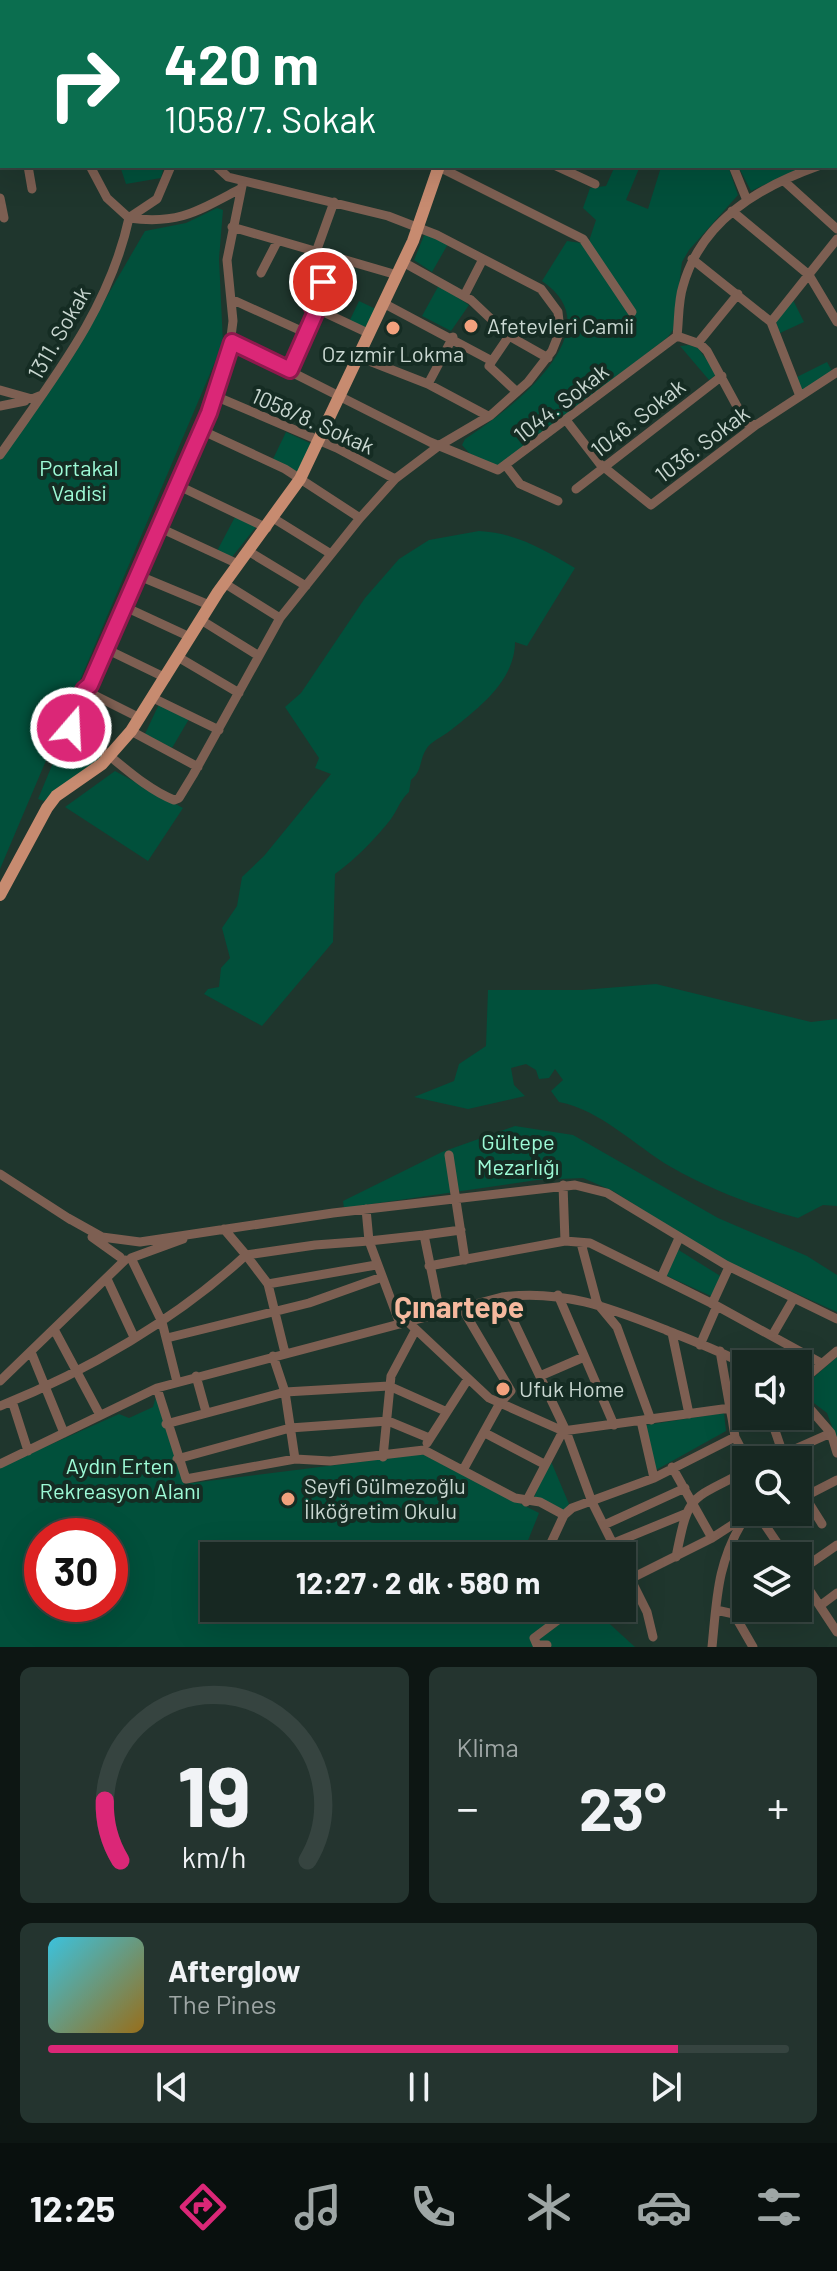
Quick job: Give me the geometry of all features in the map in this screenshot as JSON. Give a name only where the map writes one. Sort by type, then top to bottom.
[{"type":"main road","points":[[0,895],[52,801],[110,757],[131,731],[209,605],[300,479],[385,304],[439,168]]},
{"type":"street","points":[[28,168],[32,189]]},
{"type":"street","points":[[91,168],[107,198],[129,218],[155,222],[177,219],[241,185]]},
{"type":"street","points":[[129,218],[157,199],[170,168]]},
{"type":"street","points":[[218,168],[241,185],[334,202],[416,227],[541,289],[551,299],[559,317],[560,331],[548,358],[517,392],[488,416],[440,445],[395,479],[360,518],[280,618],[177,800],[73,734],[71,722],[84,690],[90,685],[215,396],[232,342],[227,260],[241,185]]},
{"type":"street","points":[[441,168],[583,239],[632,312]]},
{"type":"street","points":[[560,168],[595,184]]},
{"type":"street","points":[[734,168],[746,198]]},
{"type":"street","points":[[756,425],[746,423],[722,376],[698,343],[677,336],[682,288],[692,259],[746,198],[813,168]]},
{"type":"street","points":[[784,181],[837,229]]},
{"type":"street","points":[[0,198],[4,218]]},
{"type":"street","points":[[316,252],[334,202]]},
{"type":"street","points":[[732,211],[809,275],[837,322]]},
{"type":"street","name":"1311. Sokak","points":[[0,455],[79,340],[119,261],[129,218]]},
{"type":"street","points":[[232,227],[397,275]]},
{"type":"street","points":[[771,322],[837,239]]},
{"type":"street","points":[[261,273],[277,242]]},
{"type":"street","points":[[335,257],[312,306],[370,334]]},
{"type":"street","points":[[464,296],[483,259]]},
{"type":"street","points":[[692,259],[771,322],[800,396]]},
{"type":"street","points":[[403,262],[464,296],[509,336],[548,358]]},
{"type":"street","points":[[698,343],[738,294]]},
{"type":"street","points":[[231,299],[306,333]]},
{"type":"street","points":[[385,304],[453,337],[492,361]]},
{"type":"street","points":[[290,370],[317,309]]},
{"type":"street","points":[[509,336],[489,366],[517,392]]},
{"type":"street","name":"1044. Sokak","points":[[232,342],[487,468],[498,470],[507,467],[677,336]]},
{"type":"street","points":[[428,384],[453,337]]},
{"type":"street","points":[[359,357],[428,384],[488,416]]},
{"type":"street","name":"1036. Sokak","points":[[566,420],[604,467],[651,505],[756,425],[837,372]]},
{"type":"street","name":"1046. Sokak","points":[[576,489],[722,376]]},
{"type":"street","points":[[0,390],[32,399]]},
{"type":"street","points":[[0,406],[44,394]]},
{"type":"street","name":"1058/8. Sokak","points":[[215,396],[395,479]]},
{"type":"street","points":[[201,430],[300,479],[360,518]]},
{"type":"street","points":[[507,467],[520,484],[558,501]]},
{"type":"street","points":[[177,485],[270,523],[331,554]]},
{"type":"street","points":[[158,527],[238,564]]},
{"type":"street","points":[[248,551],[306,586]]},
{"type":"street","points":[[137,575],[209,605]]},
{"type":"street","points":[[224,583],[280,618]]},
{"type":"street","points":[[123,606],[190,637]]},
{"type":"street","points":[[201,620],[259,656]]},
{"type":"street","points":[[104,648],[166,678]]},
{"type":"street","points":[[178,657],[239,693]]},
{"type":"street","points":[[90,685],[94,695],[140,718]]},
{"type":"street","points":[[153,698],[219,730]]},
{"type":"street","points":[[131,731],[198,767]]},
{"type":"street","points":[[449,1155],[465,1260]]},
{"type":"street","points":[[0,1174],[125,1258],[162,1322],[177,1382]]},
{"type":"street","points":[[563,1185],[565,1241]]},
{"type":"street","points":[[68,1218],[102,1237],[126,1242],[563,1185],[607,1193],[729,1267],[837,1319]]},
{"type":"street","points":[[366,1209],[369,1241],[376,1265],[404,1323],[489,1398],[564,1431],[689,1414],[731,1413]]},
{"type":"street","points":[[224,1229],[268,1284],[285,1353]]},
{"type":"street","points":[[125,1258],[206,1230]]},
{"type":"street","points":[[0,1406],[46,1388],[162,1322],[208,1290],[246,1255],[461,1230]]},
{"type":"street","points":[[424,1235],[440,1313]]},
{"type":"street","points":[[661,1278],[679,1238]]},
{"type":"street","points":[[429,1266],[565,1241],[590,1243],[715,1305],[821,1363]]},
{"type":"street","points":[[0,1381],[107,1279],[134,1249],[126,1242]]},
{"type":"street","points":[[581,1243],[597,1303],[617,1327],[646,1420],[654,1478]]},
{"type":"street","points":[[268,1284],[376,1265]]},
{"type":"street","points":[[700,1345],[729,1267]]},
{"type":"street","points":[[167,1338],[309,1303],[382,1277]]},
{"type":"street","points":[[107,1279],[134,1337]]},
{"type":"street","points":[[558,1295],[614,1425]]},
{"type":"street","points":[[0,1464],[157,1388],[502,1297],[558,1295],[597,1303],[732,1357]]},
{"type":"street","points":[[502,1297],[612,1542],[685,1514]]},
{"type":"street","points":[[772,1336],[794,1298]]},
{"type":"street","points":[[462,1308],[511,1391],[500,1403],[463,1470]]},
{"type":"street","points":[[55,1331],[100,1415]]},
{"type":"street","points":[[383,1457],[389,1386],[415,1331]]},
{"type":"street","points":[[672,1333],[689,1414]]},
{"type":"street","points":[[720,1351],[735,1437],[740,1446]]},
{"type":"street","points":[[812,1371],[837,1351]]},
{"type":"street","points":[[31,1352],[64,1433]]},
{"type":"street","points":[[273,1356],[285,1392],[295,1459]]},
{"type":"street","points":[[540,1376],[584,1357]]},
{"type":"street","points":[[196,1376],[206,1412]]},
{"type":"street","points":[[424,1450],[445,1411],[468,1379]]},
{"type":"street","points":[[166,1424],[285,1392],[389,1386],[445,1411]]},
{"type":"street","points":[[157,1388],[177,1459],[186,1479],[295,1459],[383,1457],[424,1450],[526,1502],[540,1502],[564,1515]]},
{"type":"street","points":[[12,1401],[28,1451]]},
{"type":"street","points":[[812,1411],[831,1433],[837,1453]]},
{"type":"street","points":[[177,1459],[290,1428],[388,1421],[429,1438]]},
{"type":"street","points":[[526,1502],[564,1431]]},
{"type":"street","points":[[485,1433],[544,1464]]},
{"type":"street","points":[[801,1446],[831,1433]]},
{"type":"street","points":[[551,1542],[564,1515],[572,1508],[654,1478],[735,1437]]},
{"type":"street","points":[[672,1467],[712,1538]]},
{"type":"street","points":[[676,1557],[685,1514],[692,1499],[732,1478]]},
{"type":"street","points":[[812,1492],[837,1480]]},
{"type":"street","points":[[604,1525],[685,1488]]},
{"type":"street","points":[[812,1512],[822,1524]]},
{"type":"street","points":[[636,1576],[732,1525]]},
{"type":"street","points":[[712,1647],[718,1575],[730,1542],[740,1526]]},
{"type":"street","points":[[812,1562],[837,1545]]},
{"type":"street","points":[[812,1592],[837,1632]]},
{"type":"street","points":[[821,1605],[837,1593]]},
{"type":"street","points":[[636,1596],[647,1612],[653,1637]]},
{"type":"street","points":[[716,1610],[732,1614]]},
{"type":"street","points":[[547,1645],[537,1645],[534,1638],[555,1622]]},
{"type":"street","points":[[739,1622],[753,1647]]},
{"type":"green space","points":[[121,168],[164,168],[161,178],[126,184]]},
{"type":"green space","points":[[614,168],[639,168],[626,200],[648,209],[661,168],[729,168],[738,195],[682,262],[673,330],[668,337],[505,464],[497,466],[470,454],[462,445],[465,439],[528,390],[562,346],[568,323],[562,301],[542,281],[567,241],[588,244],[596,220],[583,208],[590,188],[606,186]]},
{"type":"green space","points":[[739,168],[801,168],[751,191]]},
{"type":"green space","name":"Portakal Vadisi","points":[[217,208],[223,210],[219,259],[223,343],[0,869],[0,456],[85,334],[145,231],[186,223]]},
{"type":"green space","points":[[425,233],[448,244],[432,272],[414,260]]},
{"type":"green space","points":[[439,285],[469,305],[451,331],[422,316]]},
{"type":"green space","points":[[793,300],[804,322],[780,333],[776,322]]},
{"type":"green space","points":[[359,301],[378,310],[368,333],[348,324]]},
{"type":"green space","points":[[680,346],[698,348],[717,374],[709,380]]},
{"type":"green space","points":[[827,362],[832,371],[802,391],[797,377]]},
{"type":"green space","points":[[286,432],[312,444],[298,473],[272,461]]},
{"type":"green space","points":[[235,517],[256,527],[232,557],[217,551]]},
{"type":"green space","points":[[479,531],[517,539],[575,568],[527,646],[515,642],[508,670],[492,694],[429,746],[411,780],[409,792],[391,819],[365,848],[335,874],[333,942],[262,1026],[204,994],[208,989],[219,987],[221,968],[230,958],[222,928],[237,906],[242,877],[264,856],[331,774],[315,768],[319,758],[285,707],[301,693],[365,598],[399,559],[429,540]]},
{"type":"green space","points":[[159,704],[189,719],[172,748],[145,734]]},
{"type":"green space","points":[[65,734],[103,754],[101,759],[44,801],[38,799]]},
{"type":"green space","points":[[115,771],[183,808],[148,861],[65,807]]},
{"type":"green space","points":[[656,984],[811,1022],[837,1019],[837,1206],[823,1205],[798,1218],[749,1203],[702,1183],[658,1159],[589,1113],[559,1102],[551,1091],[563,1080],[555,1069],[549,1078],[539,1079],[536,1070],[526,1064],[511,1068],[514,1085],[525,1096],[468,1109],[414,1097],[454,1081],[459,1064],[486,1046],[488,990],[582,990]]},
{"type":"green space","name":"Gültepe Mezarlığı","points":[[515,1126],[573,1135],[718,1218],[807,1256],[837,1275],[837,1312],[720,1259],[613,1191],[583,1178],[537,1180],[344,1208],[343,1201],[442,1152]]},
{"type":"green space","points":[[677,1249],[722,1277],[713,1297],[665,1275]]},
{"type":"green space","points":[[837,1357],[837,1440],[827,1413],[812,1402],[812,1379]]},
{"type":"green space","name":"Aydın Erten Rekreasyon Alanı","points":[[156,1396],[184,1484],[423,1454],[539,1513],[527,1542],[200,1542],[200,1622],[608,1622],[635,1647],[0,1647],[0,1467],[119,1414],[129,1418],[153,1407]]},
{"type":"green space","points":[[724,1413],[726,1431],[656,1470],[646,1425]]},
{"type":"green space","points":[[550,1459],[569,1504],[564,1511],[534,1497]]},
{"type":"place","name":"Afetevleri Camii","points":[[471,326]]},
{"type":"place","name":"Oz ızmir Lokma","points":[[393,328]]},
{"type":"place","name":"Ufuk Home","points":[[503,1389]]},
{"type":"place","name":"Seyfi Gülmezoğlu İlköğretim Okulu","points":[[288,1499]]},
{"type":"district","name":"Çınartepe","points":[[459,1308]]},
{"type":"route","points":[[71,728],[84,690],[90,685],[105,644],[209,413],[232,342],[290,370],[317,309],[312,306],[323,282]]}]
